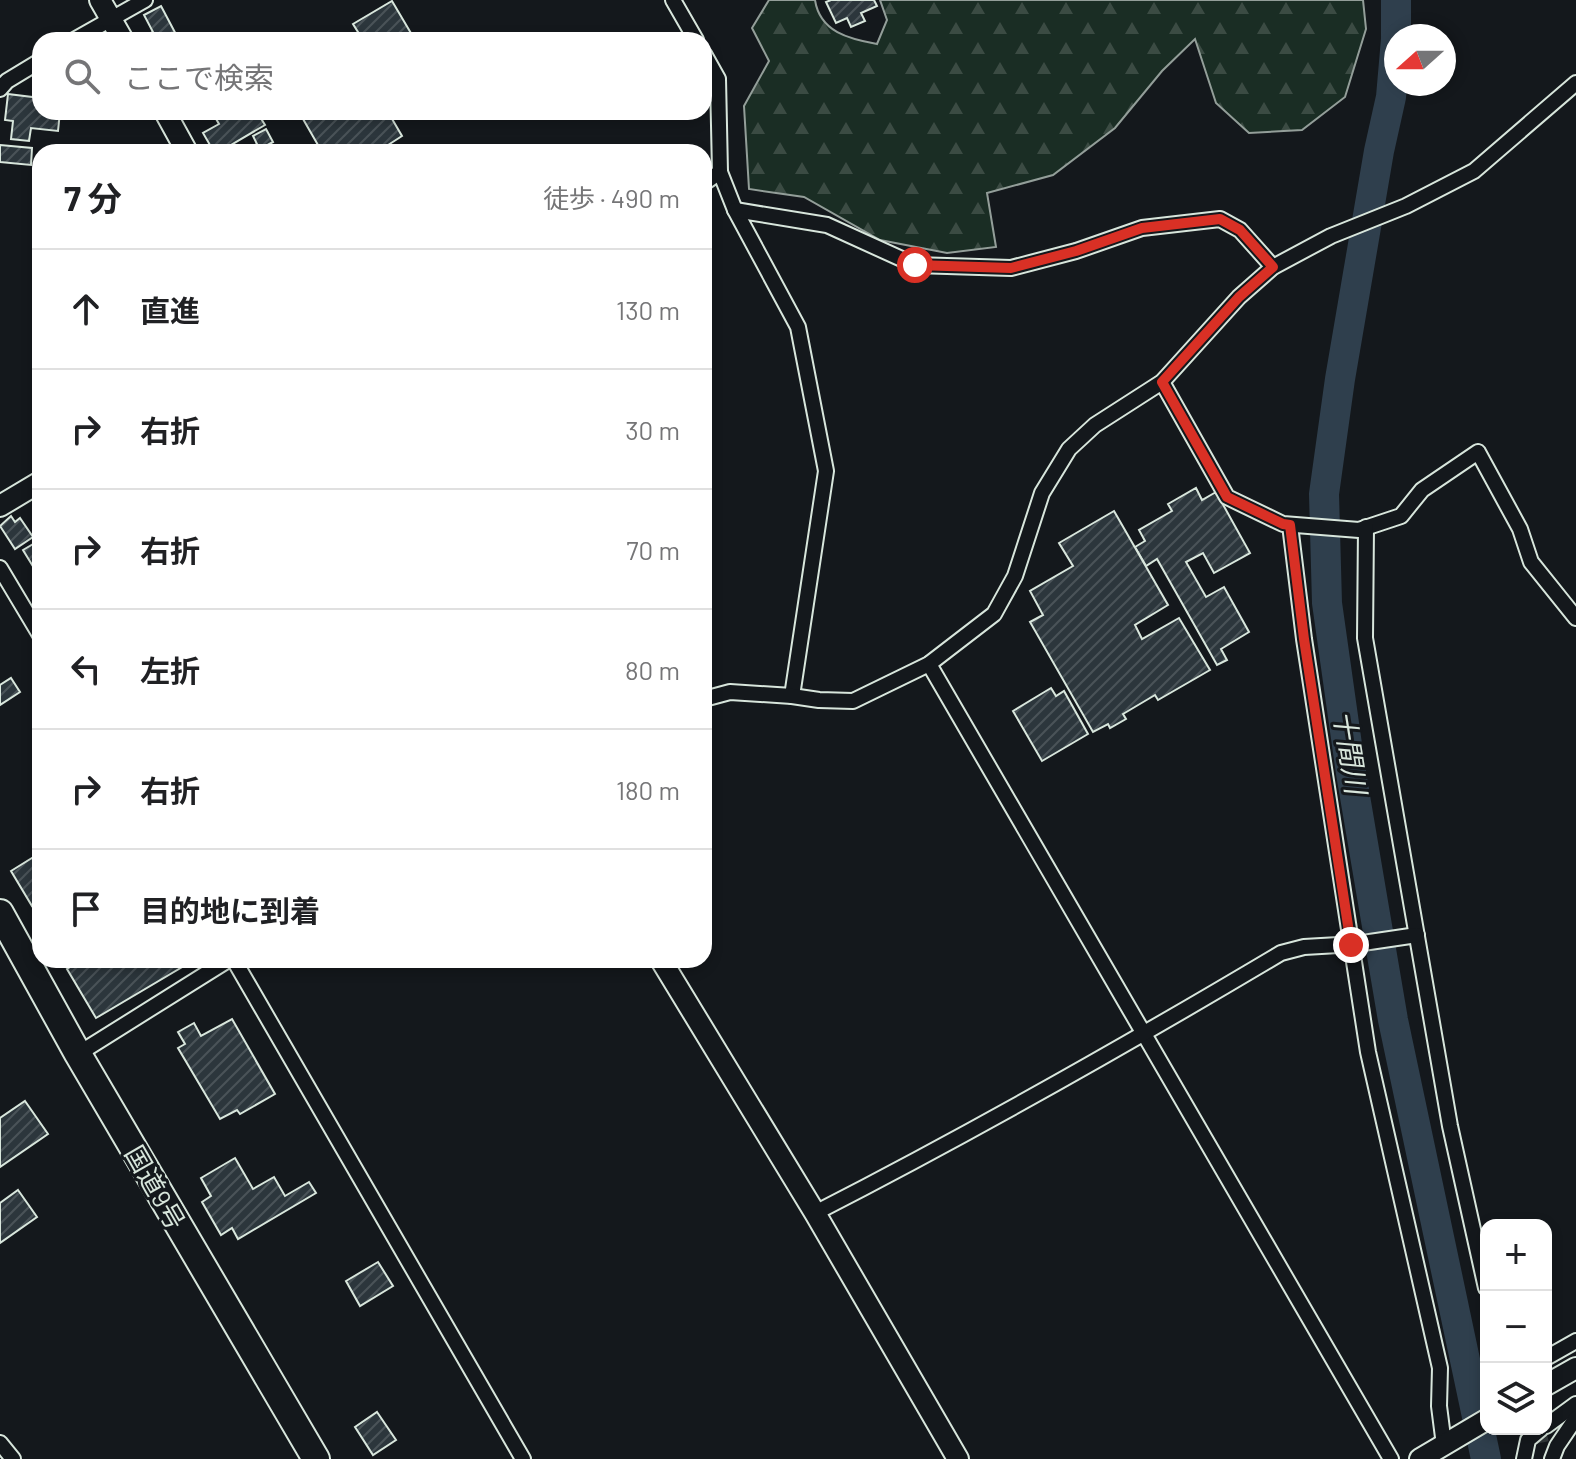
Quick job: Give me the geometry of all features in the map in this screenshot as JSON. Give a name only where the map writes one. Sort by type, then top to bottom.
[{"type":"highway","name":"国道9号","points":[[0,913],[78,1054],[316,1459]]},
{"type":"street","points":[[82,32],[106,9],[145,0]]},
{"type":"street","points":[[673,0],[691,32]]},
{"type":"street","points":[[106,9],[119,32]]},
{"type":"street","points":[[0,89],[32,66]]},
{"type":"street","points":[[712,68],[718,79],[720,172],[735,210],[798,327],[826,471],[792,696]]},
{"type":"street","points":[[712,697],[730,692],[853,701],[929,664],[994,614],[1015,576],[1042,493],[1069,449],[1095,425],[1162,382],[1239,297],[1273,267],[1331,236],[1406,206],[1474,171],[1576,83]]},
{"type":"street","points":[[169,120],[183,144]]},
{"type":"street","points":[[712,178],[720,172]]},
{"type":"street","points":[[735,210],[827,225],[915,265],[1011,268],[1076,251],[1142,228],[1220,219],[1240,230],[1273,267]]},
{"type":"street","points":[[1162,382],[1227,497],[1283,524],[1362,529],[1401,516],[1422,490],[1478,452],[1520,529],[1531,562],[1576,618]]},
{"type":"street","points":[[0,506],[32,487]]},
{"type":"street","points":[[1294,526],[1304,639],[1368,1052],[1440,1368],[1439,1406],[1450,1442]]},
{"type":"street","points":[[1362,529],[1365,638],[1412,935],[1480,1261]]},
{"type":"street","points":[[0,568],[32,622]]},
{"type":"street","points":[[929,664],[1391,1459]]},
{"type":"street","points":[[815,1213],[1146,1034],[1281,953],[1304,947],[1353,945],[1412,935]]},
{"type":"street","points":[[78,1054],[215,968]]},
{"type":"street","points":[[239,968],[523,1459]]},
{"type":"street","points":[[666,968],[815,1213],[958,1459]]},
{"type":"street","points":[[1552,1355],[1576,1341]]},
{"type":"street","points":[[1552,1382],[1576,1368]]},
{"type":"street","points":[[1552,1421],[1576,1404]]},
{"type":"street","points":[[1547,1456],[1576,1418]]},
{"type":"street","points":[[1420,1459],[1480,1424]]},
{"type":"street","points":[[1524,1459],[1528,1440],[1534,1435]]},
{"type":"street","points":[[0,1443],[13,1459]]},
{"type":"green space","points":[[769,0],[815,0],[818,11],[829,27],[856,40],[877,44],[887,20],[880,0],[1363,0],[1366,29],[1345,97],[1302,130],[1249,133],[1216,103],[1195,39],[1162,71],[1115,128],[1053,175],[987,193],[996,247],[947,253],[880,240],[804,197],[749,189],[744,106],[769,61],[752,28]]},
{"type":"building","points":[[874,0],[877,6],[861,13],[865,21],[851,27],[847,18],[836,23],[826,2]]},
{"type":"building","points":[[392,1],[410,32],[358,32],[353,24]]},
{"type":"building","points":[[161,6],[175,32],[153,32],[144,15]]},
{"type":"building","points":[[8,94],[32,97],[32,120],[59,120],[58,131],[31,128],[29,141],[11,139],[13,121],[5,120]]},
{"type":"building","points":[[217,120],[262,120],[265,125],[233,144],[209,144],[203,133],[219,124]]},
{"type":"building","points":[[304,120],[393,120],[402,136],[390,144],[317,144]]},
{"type":"building","points":[[266,129],[273,142],[257,144],[253,136]]},
{"type":"building","points":[[0,145],[32,148],[31,165],[0,162]]},
{"type":"building","points":[[1196,488],[1202,500],[1216,492],[1250,553],[1214,573],[1203,553],[1186,562],[1206,597],[1224,587],[1249,632],[1221,649],[1227,660],[1217,665],[1157,559],[1146,566],[1135,547],[1145,541],[1139,530],[1172,511],[1168,504]]},
{"type":"building","points":[[1114,511],[1168,605],[1135,625],[1142,639],[1179,618],[1210,670],[1158,700],[1155,695],[1123,714],[1126,719],[1110,728],[1108,724],[1093,732],[1030,622],[1043,615],[1030,591],[1073,566],[1059,543]]},
{"type":"building","points":[[11,516],[15,522],[20,518],[32,538],[15,549],[0,526]]},
{"type":"building","points":[[32,545],[32,565],[23,550]]},
{"type":"building","points":[[11,678],[20,692],[0,705],[0,685]]},
{"type":"building","points":[[1051,688],[1056,696],[1064,691],[1088,734],[1042,761],[1013,711]]},
{"type":"building","points":[[32,858],[32,906],[11,871]]},
{"type":"building","points":[[69,968],[180,968],[96,1018]]},
{"type":"building","points":[[232,1019],[275,1094],[240,1114],[237,1110],[220,1119],[178,1048],[185,1044],[178,1032],[194,1023],[201,1036]]},
{"type":"building","points":[[25,1101],[48,1134],[0,1167],[0,1118]]},
{"type":"building","points":[[235,1158],[253,1189],[274,1177],[285,1196],[309,1182],[316,1193],[238,1239],[232,1228],[221,1235],[202,1202],[211,1196],[201,1178]]},
{"type":"building","points":[[18,1190],[37,1217],[0,1243],[0,1203]]},
{"type":"building","points":[[378,1262],[393,1286],[360,1306],[346,1281]]},
{"type":"building","points":[[377,1412],[396,1440],[373,1455],[355,1427]]},
{"type":"waterway","name":"十間川","points":[[1396,0],[1396,24]]},
{"type":"waterway","name":"十間川","points":[[1391,96],[1340,379],[1324,494],[1327,603],[1351,773],[1393,1020],[1486,1459]]},
{"type":"tunnel","points":[[1540,1435],[1543,1449]]},
{"type":"route","points":[[915,265],[1011,268],[1076,251],[1142,228],[1220,219],[1240,230],[1273,267],[1239,297],[1162,382],[1227,497],[1290,525],[1304,639],[1351,945]]}]
